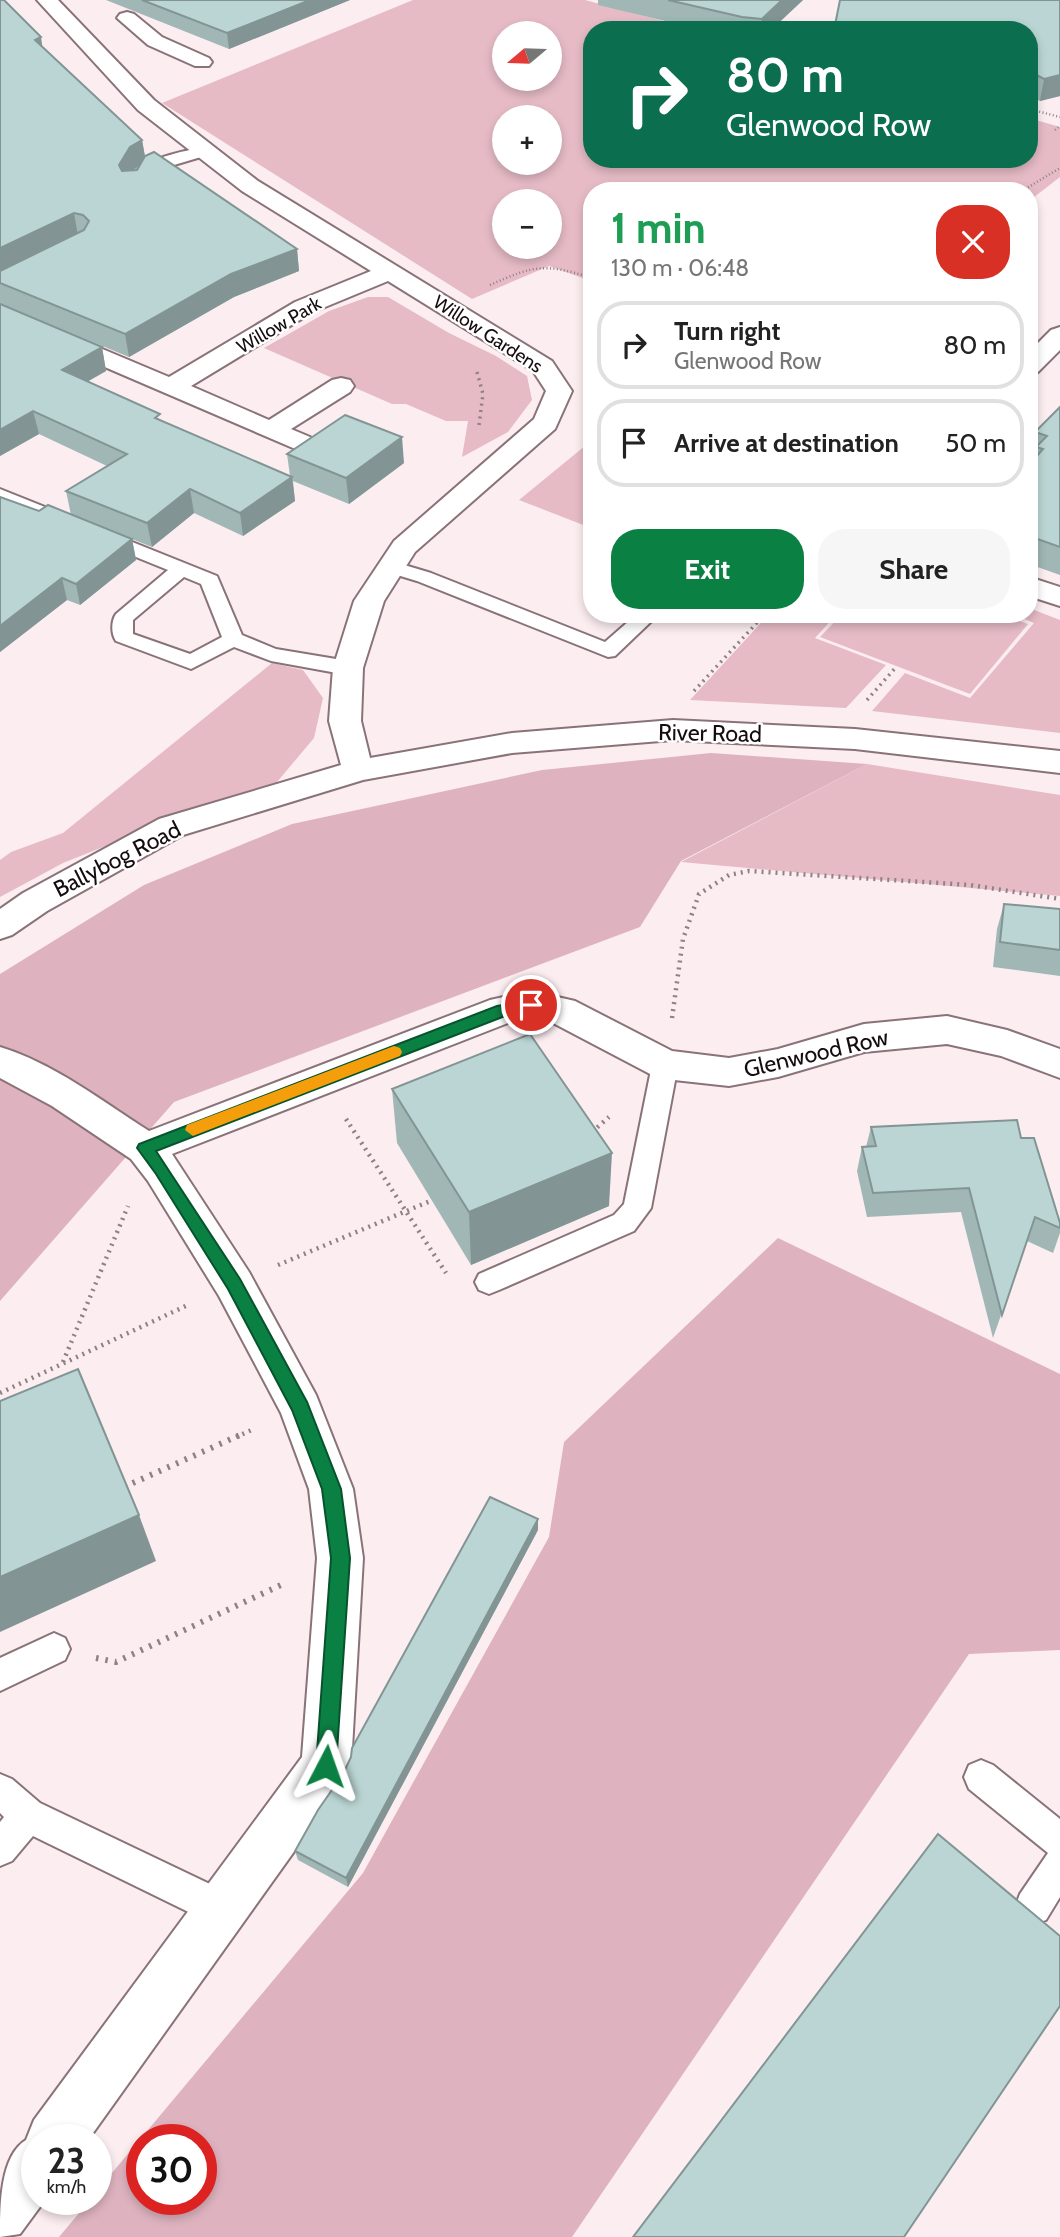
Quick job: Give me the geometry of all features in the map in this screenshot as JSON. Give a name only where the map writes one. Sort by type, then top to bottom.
[{"type":"street","name":"Willow Gardens","points":[[60,4],[97,53],[146,105],[250,186],[543,366],[559,391],[546,423],[404,547],[369,601],[348,668],[345,721],[353,756],[360,770]]},
{"type":"street","points":[[127,18],[155,41],[202,62]]},
{"type":"street","points":[[97,53],[155,41]]},
{"type":"street","name":"Willow Park","points":[[171,387],[304,307],[390,272]]},
{"type":"street","points":[[0,313],[300,443]]},
{"type":"street","points":[[1038,358],[1059,337]]},
{"type":"street","points":[[271,430],[341,386]]},
{"type":"street","points":[[1038,589],[1060,597]]},
{"type":"street","name":"River Road","points":[[360,770],[512,743],[673,730],[855,739],[1060,762]]},
{"type":"street","name":"Ballybog Road","points":[[0,926],[35,902],[171,827],[360,770]]},
{"type":"street","name":"Glenwood Row","points":[[153,1159],[322,1080],[503,1010],[531,1005],[562,1011],[665,1065],[729,1072],[778,1063],[864,1038],[947,1030],[1007,1044],[1060,1063]]},
{"type":"street","points":[[0,1061],[65,1096],[153,1159],[234,1284],[301,1408],[331,1489],[340,1558],[326,1766],[66,2124]]},
{"type":"street","points":[[0,2214],[21,2186]]},
{"type":"lane","points":[[133,188],[141,173],[166,162],[206,151]]},
{"type":"lane","points":[[0,495],[210,580],[233,639],[271,654],[348,668]]},
{"type":"lane","points":[[391,567],[424,577],[608,651],[639,623]]},
{"type":"lane","points":[[181,569],[122,618],[123,637],[191,662],[233,639]]},
{"type":"lane","points":[[488,1282],[624,1223],[637,1208],[665,1065]]},
{"type":"lane","points":[[0,1675],[54,1649]]},
{"type":"lane","points":[[981,1777],[1060,1841]]},
{"type":"lane","points":[[0,1791],[28,1815],[222,1909]]},
{"type":"lane","points":[[0,1849],[28,1815]]},
{"type":"lane","points":[[1033,1907],[1060,1866]]},
{"type":"path","points":[[1038,111],[1060,117]]},
{"type":"path","points":[[1060,126],[1055,130],[1060,131]]},
{"type":"path","points":[[1037,182],[1060,168]]},
{"type":"path","points":[[464,494],[478,439],[483,394],[472,356],[452,330],[445,305],[535,266],[551,264],[583,275]]},
{"type":"path","points":[[673,730],[673,718],[684,702],[757,623]]},
{"type":"path","points":[[665,1065],[682,939],[699,894],[729,875],[749,871],[971,885],[1060,899]]},
{"type":"path","points":[[322,1080],[404,1212],[456,1286],[488,1282]]},
{"type":"path","points":[[62,1363],[129,1203],[153,1159]]},
{"type":"path","points":[[0,1393],[234,1284],[447,1194]]},
{"type":"path","points":[[124,1487],[301,1408]]},
{"type":"path","points":[[54,1649],[116,1662],[340,1558]]},
{"type":"shaded area","points":[[413,0],[585,0],[663,21],[583,21],[583,168],[1038,168],[1038,121],[1060,127],[1060,177],[1038,194],[1038,182],[583,182],[583,278],[549,266],[472,299],[162,103]]},
{"type":"shaded area","points":[[368,297],[388,297],[527,376],[532,400],[508,432],[462,457],[468,421],[446,421],[406,404],[392,404],[264,348],[329,311]]},
{"type":"shaded area","points":[[583,448],[583,525],[519,500]]},
{"type":"shaded area","points":[[1038,611],[1060,620],[1060,733],[872,711],[905,673],[970,698],[1034,623],[1038,623]]},
{"type":"shaded area","points":[[761,623],[829,623],[815,638],[886,665],[846,708],[690,700]]},
{"type":"shaded area","points":[[833,623],[1028,624],[970,694],[820,637]]},
{"type":"shaded area","points":[[272,663],[303,670],[323,698],[314,738],[277,782],[188,813],[63,863],[0,897],[0,860],[11,852],[63,833]]},
{"type":"shaded area","points":[[711,753],[867,764],[681,861],[640,927],[174,1102],[0,1301],[0,974],[144,885],[292,824],[542,770]]},
{"type":"shaded area","points":[[867,764],[1060,795],[1060,896],[681,862]]},
{"type":"shaded area","points":[[778,1238],[1060,1374],[1060,1650],[969,1654],[572,2237],[59,2237],[77,2215],[112,2215],[112,2173],[126,2156],[126,2215],[217,2215],[217,2124],[153,2124],[363,1873],[549,1537],[564,1442]]},
{"type":"building","points":[[0,0],[4,0],[41,37],[35,40],[142,140],[130,147],[119,165],[122,171],[137,170],[145,156],[154,152],[297,249],[231,274],[125,334],[0,283],[0,271],[84,230],[89,221],[83,215],[74,213],[0,248]]},
{"type":"building","points":[[142,0],[310,0],[227,33]]},
{"type":"building","points":[[668,0],[782,0],[762,19]]},
{"type":"building","points":[[840,0],[1060,0],[1060,75],[1044,79],[1038,76],[1038,21],[836,21]]},
{"type":"building","points":[[0,304],[102,347],[62,370],[160,414],[155,418],[292,477],[240,513],[190,489],[147,523],[66,491],[127,454],[33,411],[0,430]]},
{"type":"building","points":[[1060,407],[1060,547],[1038,539],[1038,455],[1043,449],[1038,445],[1047,436],[1038,433],[1038,429]]},
{"type":"building","points":[[345,415],[402,437],[346,478],[287,454]]},
{"type":"building","points":[[0,497],[39,511],[48,505],[132,539],[76,584],[62,578],[0,626]]},
{"type":"building","points":[[1004,904],[1060,909],[1060,950],[1000,942]]},
{"type":"building","points":[[530,1034],[612,1153],[469,1212],[392,1089]]},
{"type":"building","points":[[1017,1120],[1021,1138],[1034,1138],[1060,1228],[1035,1217],[1002,1315],[969,1188],[873,1193],[862,1147],[876,1146],[871,1127]]},
{"type":"building","points":[[78,1369],[139,1515],[0,1577],[0,1401]]},
{"type":"building","points":[[490,1497],[538,1519],[346,1878],[295,1851],[318,1810],[343,1774],[352,1748]]},
{"type":"building","points":[[938,1834],[1060,1936],[1060,2006],[904,2237],[633,2237]]},
{"type":"slow traffic","points":[[193,1130],[394,1052]]},
{"type":"route","points":[[326,1766],[340,1558],[331,1489],[301,1408],[234,1284],[162,1170],[145,1148],[503,1010],[531,1005]]}]
